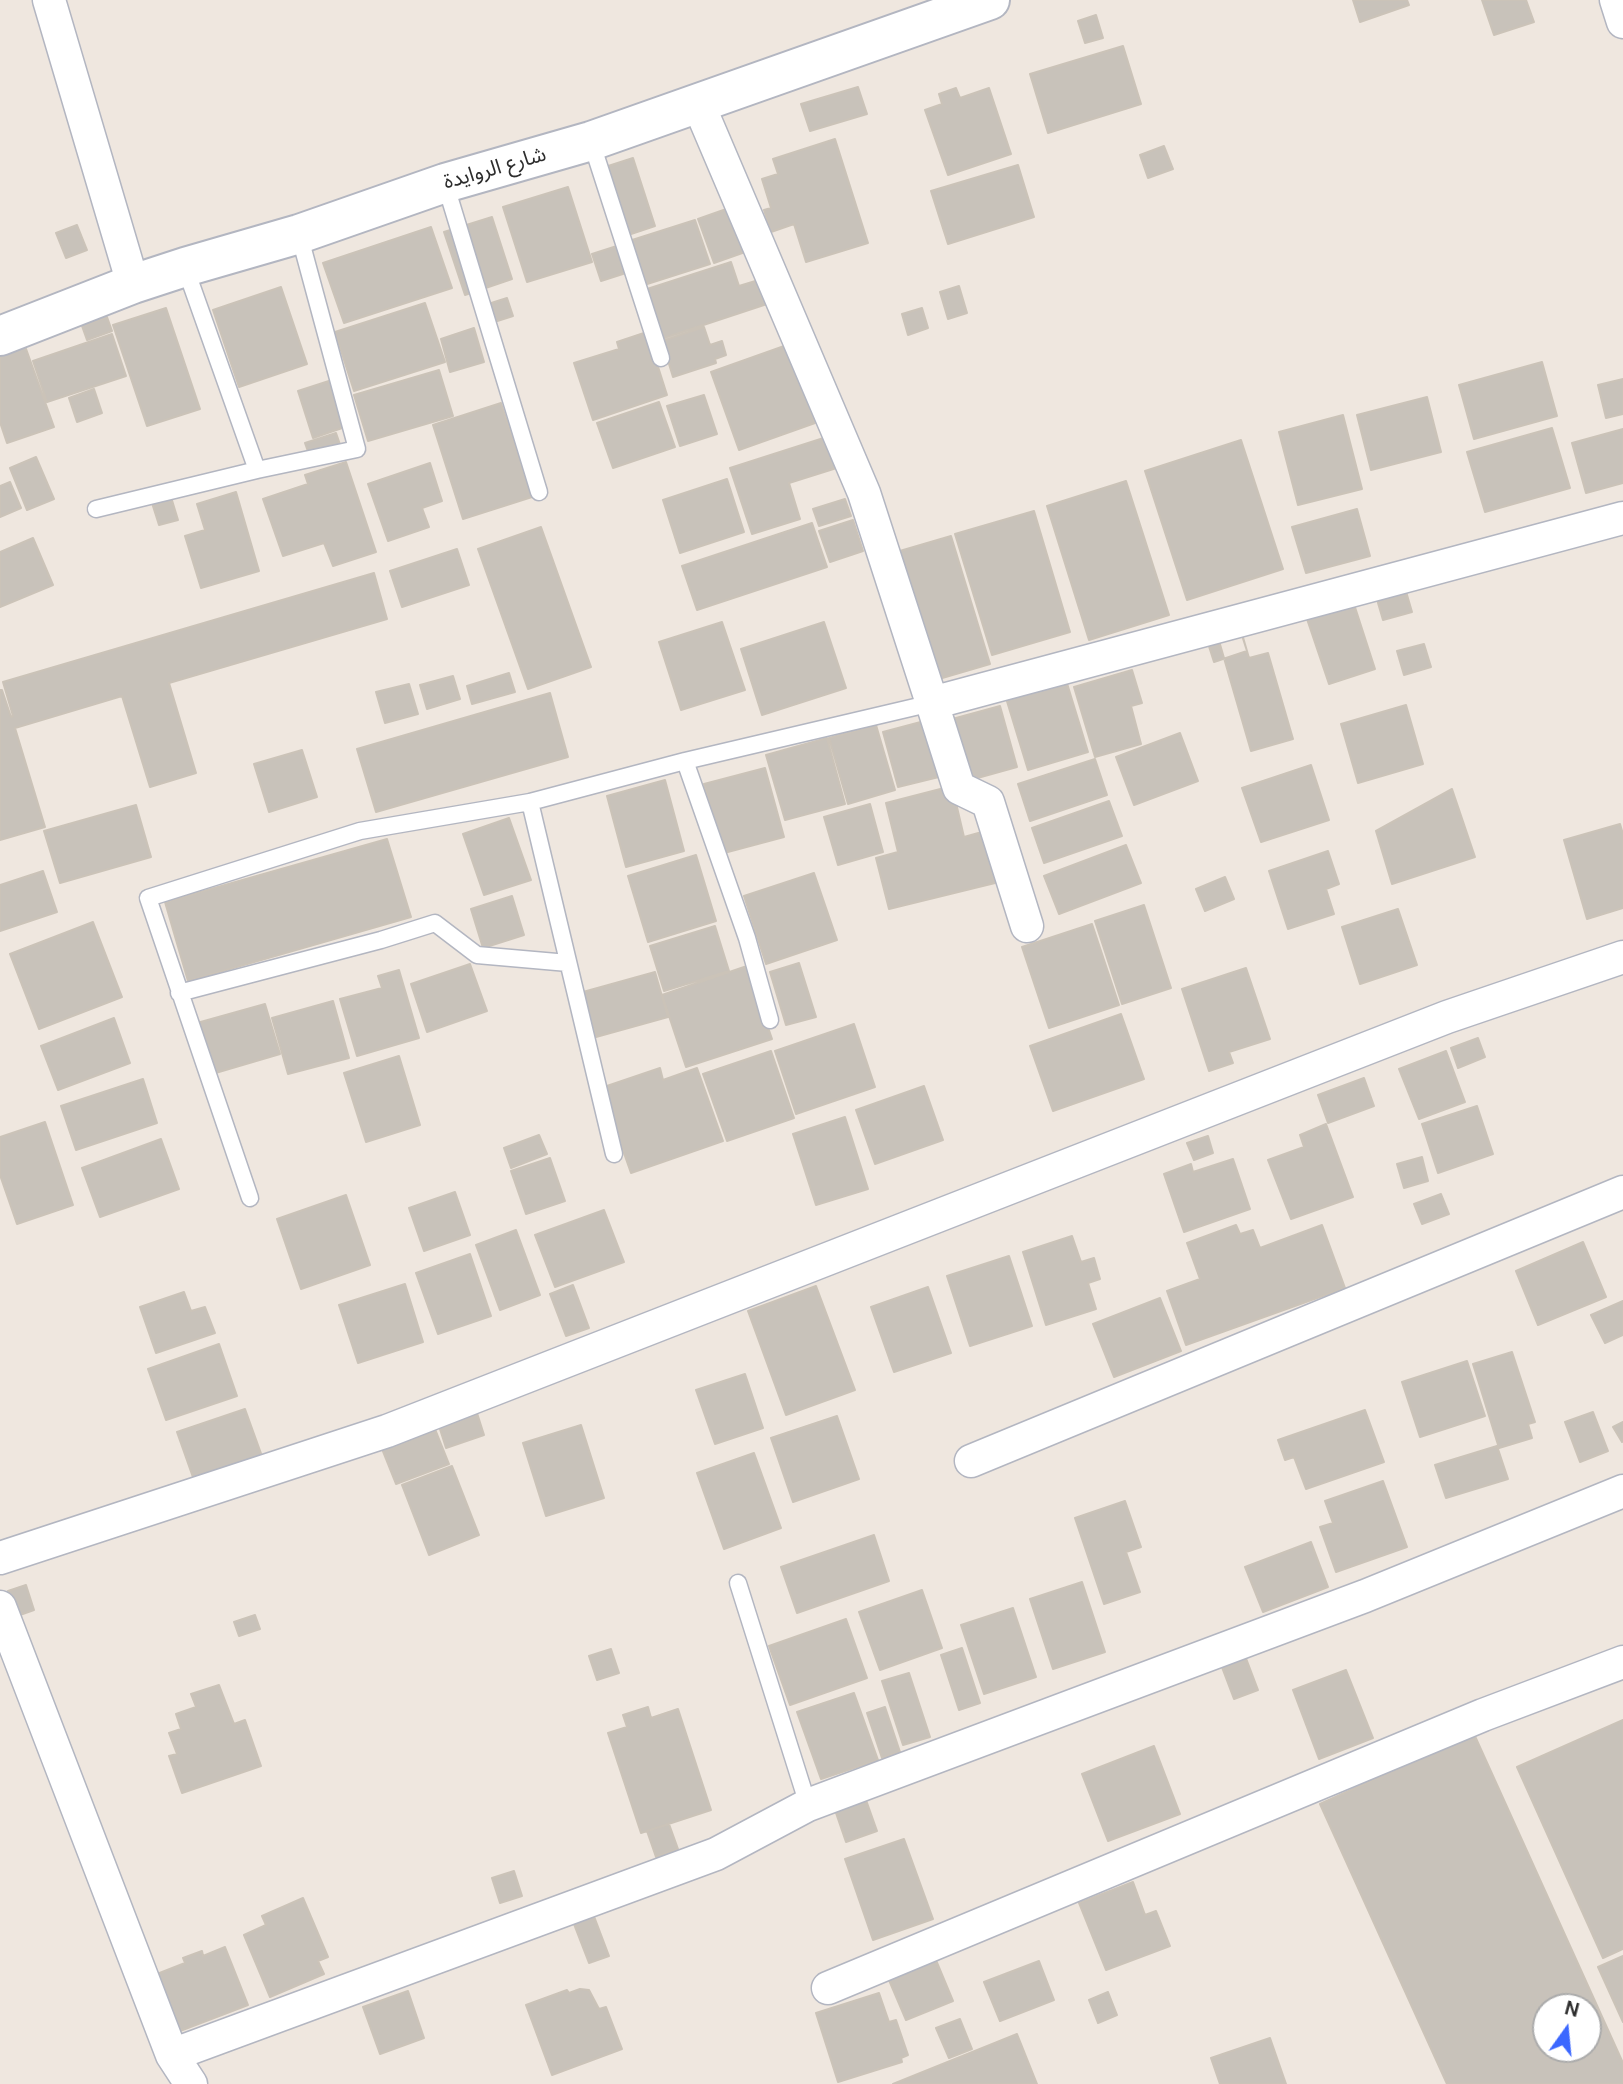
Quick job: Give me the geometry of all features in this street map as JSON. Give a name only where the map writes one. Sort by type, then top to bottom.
[{"type":"street","points":[[49,0],[133,284]]},
{"type":"street","name":"شارع الروايدة","points":[[0,336],[133,284],[299,234],[445,183],[591,141],[990,0]]},
{"type":"street","points":[[1615,0],[1623,22]]},
{"type":"street","points":[[698,103],[864,493],[959,788],[988,802],[1027,926]]},
{"type":"street","points":[[932,703],[1623,518]]},
{"type":"street","points":[[0,1558],[387,1431],[1434,1022],[1623,957]]},
{"type":"street","points":[[971,1461],[1623,1192]]},
{"type":"street","points":[[172,2055],[716,1854],[808,1805],[1365,1596],[1623,1491]]},
{"type":"street","points":[[0,1607],[172,2055],[191,2084]]},
{"type":"street","points":[[828,1988],[1483,1715],[1623,1662]]},
{"type":"lane","points":[[591,141],[661,358]]},
{"type":"lane","points":[[445,183],[539,492]]},
{"type":"lane","points":[[96,509],[357,449],[299,234]]},
{"type":"lane","points":[[185,267],[257,470]]},
{"type":"lane","points":[[250,1198],[149,898],[360,831],[530,802],[685,761],[932,703]]},
{"type":"lane","points":[[685,761],[747,938],[770,1020]]},
{"type":"lane","points":[[530,802],[614,1154]]},
{"type":"lane","points":[[179,993],[381,940],[435,923],[477,955],[568,963]]},
{"type":"lane","points":[[738,1583],[808,1805]]},
{"type":"building","points":[[1353,0],[1407,0],[1409,5],[1360,22]]},
{"type":"building","points":[[1482,0],[1526,0],[1534,22],[1494,35]]},
{"type":"building","points":[[1096,15],[1103,38],[1085,43],[1078,21]]},
{"type":"building","points":[[1123,46],[1141,104],[1048,133],[1030,74]]},
{"type":"building","points":[[858,87],[867,114],[810,131],[801,104]]},
{"type":"building","points":[[956,88],[960,98],[989,88],[1011,154],[948,175],[925,110],[942,104],[939,94]]},
{"type":"building","points":[[835,139],[868,243],[806,262],[794,224],[771,232],[764,210],[771,208],[762,179],[778,174],[773,159]]},
{"type":"building","points":[[1164,146],[1173,169],[1148,178],[1140,155]]},
{"type":"building","points":[[633,158],[655,226],[625,236],[602,168]]},
{"type":"building","points":[[1018,165],[1034,217],[948,244],[931,191]]},
{"type":"building","points":[[568,187],[592,262],[527,282],[503,207]]},
{"type":"building","points":[[732,207],[748,251],[714,263],[698,219]]},
{"type":"building","points":[[492,217],[512,279],[465,295],[444,232]]},
{"type":"building","points":[[695,220],[710,264],[644,285],[629,241]]},
{"type":"building","points":[[77,225],[87,250],[66,258],[56,233]]},
{"type":"building","points":[[431,227],[452,288],[344,323],[323,263]]},
{"type":"building","points":[[620,245],[629,272],[601,281],[592,254]]},
{"type":"building","points":[[731,262],[739,286],[762,279],[770,303],[661,339],[644,290]]},
{"type":"building","points":[[959,286],[967,313],[948,319],[940,292]]},
{"type":"building","points":[[281,287],[307,364],[239,387],[213,310]]},
{"type":"building","points":[[507,298],[513,316],[491,323],[485,305]]},
{"type":"building","points":[[425,303],[445,362],[354,391],[335,332]]},
{"type":"building","points":[[166,308],[200,409],[147,426],[113,325]]},
{"type":"building","points":[[922,308],[928,328],[908,335],[902,314]]},
{"type":"building","points":[[107,317],[112,331],[87,340],[82,326]]},
{"type":"building","points":[[704,327],[710,345],[722,341],[726,355],[715,359],[716,363],[673,377],[662,341]]},
{"type":"building","points":[[474,328],[484,362],[450,372],[441,339]]},
{"type":"building","points":[[647,332],[667,395],[593,420],[574,363],[619,349],[617,342]]},
{"type":"building","points":[[112,334],[126,376],[47,402],[33,361]]},
{"type":"building","points":[[787,345],[815,423],[739,450],[711,372]]},
{"type":"building","points":[[25,346],[54,427],[7,443],[0,422],[0,354]]},
{"type":"building","points":[[1542,362],[1557,416],[1474,439],[1459,385]]},
{"type":"building","points":[[439,370],[453,416],[368,441],[354,395]]},
{"type":"building","points":[[1623,379],[1623,414],[1606,418],[1598,385]]},
{"type":"building","points":[[332,380],[348,426],[313,438],[298,391]]},
{"type":"building","points":[[94,389],[102,413],[77,422],[69,398]]},
{"type":"building","points":[[704,395],[717,434],[680,446],[667,406]]},
{"type":"building","points":[[1427,397],[1441,452],[1371,470],[1357,415]]},
{"type":"building","points":[[659,402],[675,447],[613,468],[597,423]]},
{"type":"building","points":[[501,403],[532,497],[463,519],[433,425]]},
{"type":"building","points":[[1343,415],[1362,489],[1298,505],[1279,432]]},
{"type":"building","points":[[1552,428],[1570,488],[1485,512],[1467,452]]},
{"type":"building","points":[[1623,429],[1623,483],[1586,493],[1572,443]]},
{"type":"building","points":[[336,433],[343,453],[312,463],[305,443]]},
{"type":"building","points":[[833,435],[843,466],[789,483],[800,519],[752,534],[730,468]]},
{"type":"building","points":[[1241,440],[1283,569],[1187,600],[1145,471]]},
{"type":"building","points":[[36,457],[54,499],[27,510],[10,468]]},
{"type":"building","points":[[346,462],[376,552],[333,566],[324,543],[283,556],[263,499],[308,484],[305,475]]},
{"type":"building","points":[[430,463],[442,501],[422,508],[429,527],[388,541],[368,484]]},
{"type":"building","points":[[727,479],[744,532],[680,553],[663,500]]},
{"type":"building","points":[[1126,481],[1169,615],[1089,640],[1047,506]]},
{"type":"building","points":[[10,482],[21,508],[0,517],[0,486]]},
{"type":"building","points":[[236,492],[259,571],[201,588],[185,536],[205,530],[197,504]]},
{"type":"building","points":[[171,497],[178,520],[159,525],[152,503]]},
{"type":"building","points":[[845,499],[851,516],[819,526],[813,509]]},
{"type":"building","points":[[1357,509],[1370,556],[1306,573],[1292,527]]},
{"type":"building","points":[[1034,511],[1070,632],[992,655],[955,534]]},
{"type":"building","points":[[853,520],[863,551],[830,562],[819,531]]},
{"type":"building","points":[[812,523],[827,567],[697,610],[682,566]]},
{"type":"building","points":[[541,527],[591,667],[528,689],[478,549]]},
{"type":"building","points":[[951,536],[990,664],[932,681],[893,553]]},
{"type":"building","points":[[33,538],[53,585],[0,607],[0,552]]},
{"type":"building","points":[[457,549],[469,585],[402,607],[390,571]]},
{"type":"building","points":[[374,573],[387,619],[169,683],[196,773],[150,787],[122,696],[15,728],[45,827],[0,840],[0,690],[11,717],[13,716],[3,682]]},
{"type":"building","points":[[1405,588],[1412,612],[1383,620],[1376,596]]},
{"type":"building","points":[[1353,601],[1375,669],[1329,684],[1306,616]]},
{"type":"building","points":[[722,622],[745,690],[681,710],[659,642]]},
{"type":"building","points":[[824,622],[846,688],[762,715],[741,649]]},
{"type":"building","points":[[1239,626],[1247,651],[1214,662],[1206,637]]},
{"type":"building","points":[[1240,627],[1249,658],[1268,653],[1293,739],[1251,751],[1217,634]]},
{"type":"building","points":[[1424,644],[1431,667],[1404,675],[1397,651]]},
{"type":"building","points":[[1132,670],[1142,703],[1131,706],[1141,744],[1095,757],[1074,687]]},
{"type":"building","points":[[509,673],[515,692],[472,704],[467,686]]},
{"type":"building","points":[[453,676],[460,699],[427,709],[420,685]]},
{"type":"building","points":[[1066,680],[1088,752],[1028,770],[1006,698]]},
{"type":"building","points":[[409,684],[418,714],[385,723],[376,692]]},
{"type":"building","points":[[550,693],[568,757],[376,812],[357,749]]},
{"type":"building","points":[[1406,705],[1423,764],[1358,783],[1341,724]]},
{"type":"building","points":[[1000,706],[1017,767],[963,782],[945,721]]},
{"type":"building","points":[[932,719],[947,775],[898,787],[883,732]]},
{"type":"building","points":[[876,725],[895,790],[848,804],[829,738]]},
{"type":"building","points":[[1180,733],[1198,781],[1134,805],[1116,757]]},
{"type":"building","points":[[827,738],[845,804],[785,820],[766,755]]},
{"type":"building","points":[[302,750],[317,797],[269,812],[254,764]]},
{"type":"building","points":[[1095,759],[1107,795],[1030,821],[1018,784]]},
{"type":"building","points":[[1311,765],[1329,820],[1261,842],[1242,788]]},
{"type":"building","points":[[765,768],[784,837],[724,853],[704,784]]},
{"type":"building","points":[[665,780],[684,851],[626,867],[607,796]]},
{"type":"building","points":[[952,786],[964,837],[982,832],[995,883],[889,909],[876,858],[898,852],[886,803]]},
{"type":"building","points":[[1452,789],[1475,857],[1392,884],[1376,831]]},
{"type":"building","points":[[1109,801],[1122,836],[1044,863],[1032,828]]},
{"type":"building","points":[[870,804],[883,852],[838,865],[824,817]]},
{"type":"building","points":[[136,805],[151,857],[60,883],[44,831]]},
{"type":"building","points":[[509,818],[531,880],[484,895],[463,834]]},
{"type":"building","points":[[1620,824],[1623,834],[1623,908],[1587,919],[1564,840]]},
{"type":"building","points":[[387,839],[411,917],[188,981],[165,902]]},
{"type":"building","points":[[1126,845],[1141,883],[1059,914],[1044,876]]},
{"type":"building","points":[[1328,851],[1339,884],[1326,889],[1334,914],[1288,929],[1269,871]]},
{"type":"building","points":[[696,855],[716,921],[648,942],[628,876]]},
{"type":"building","points":[[43,871],[57,912],[0,931],[0,885]]},
{"type":"building","points":[[814,873],[837,940],[766,964],[744,896]]},
{"type":"building","points":[[1225,877],[1234,899],[1205,911],[1196,889]]},
{"type":"building","points":[[512,896],[524,935],[483,948],[471,909]]},
{"type":"building","points":[[1144,905],[1171,988],[1122,1004],[1095,921]]},
{"type":"building","points":[[1398,909],[1417,965],[1360,984],[1342,927]]},
{"type":"building","points":[[93,922],[122,997],[39,1029],[10,954]]},
{"type":"building","points":[[1092,924],[1119,1005],[1049,1028],[1022,947]]},
{"type":"building","points":[[715,926],[729,971],[664,991],[650,946]]},
{"type":"building","points":[[799,963],[816,1017],[786,1025],[770,972]]},
{"type":"building","points":[[470,964],[487,1011],[427,1032],[411,984]]},
{"type":"building","points":[[747,966],[772,1039],[686,1067],[662,995]]},
{"type":"building","points":[[1246,968],[1270,1039],[1229,1052],[1233,1063],[1209,1071],[1182,989]]},
{"type":"building","points":[[399,970],[419,1038],[357,1056],[340,999],[382,988],[378,976]]},
{"type":"building","points":[[655,972],[668,1017],[596,1037],[583,992]]},
{"type":"building","points":[[333,1001],[349,1058],[288,1074],[272,1018]]},
{"type":"building","points":[[265,1004],[280,1054],[212,1074],[197,1023]]},
{"type":"building","points":[[1121,1014],[1144,1079],[1053,1111],[1030,1046]]},
{"type":"building","points":[[114,1018],[130,1063],[58,1090],[41,1046]]},
{"type":"building","points":[[854,1024],[875,1087],[796,1114],[775,1051]]},
{"type":"building","points":[[1478,1038],[1485,1057],[1458,1068],[1451,1048]]},
{"type":"building","points":[[771,1051],[794,1118],[727,1141],[703,1074]]},
{"type":"building","points":[[1446,1051],[1465,1102],[1419,1119],[1399,1069]]},
{"type":"building","points":[[399,1056],[420,1125],[366,1142],[344,1073]]},
{"type":"building","points":[[660,1068],[663,1080],[697,1068],[723,1141],[631,1173],[601,1088]]},
{"type":"building","points":[[1364,1078],[1374,1106],[1328,1123],[1318,1095]]},
{"type":"building","points":[[143,1079],[157,1123],[76,1150],[61,1106]]},
{"type":"building","points":[[924,1086],[943,1140],[875,1164],[856,1110]]},
{"type":"building","points":[[1477,1106],[1493,1154],[1438,1173],[1422,1124]]},
{"type":"building","points":[[845,1117],[868,1189],[816,1205],[793,1134]]},
{"type":"building","points":[[45,1122],[73,1205],[17,1224],[0,1175],[0,1137]]},
{"type":"building","points":[[1326,1124],[1353,1197],[1291,1219],[1268,1160],[1304,1147],[1300,1135]]},
{"type":"building","points":[[539,1135],[547,1154],[511,1168],[504,1148]]},
{"type":"building","points":[[1208,1136],[1213,1153],[1194,1160],[1187,1143]]},
{"type":"building","points":[[161,1139],[179,1189],[100,1217],[82,1168]]},
{"type":"building","points":[[1422,1157],[1428,1181],[1404,1188],[1397,1164]]},
{"type":"building","points":[[550,1158],[565,1201],[526,1214],[511,1171]]},
{"type":"building","points":[[1233,1159],[1250,1209],[1184,1232],[1164,1174],[1191,1164],[1193,1172]]},
{"type":"building","points":[[455,1192],[470,1235],[424,1251],[409,1208]]},
{"type":"building","points":[[1441,1194],[1449,1214],[1422,1224],[1414,1204]]},
{"type":"building","points":[[346,1195],[370,1265],[301,1289],[277,1219]]},
{"type":"building","points":[[604,1210],[624,1262],[555,1287],[535,1235]]},
{"type":"building","points":[[1236,1225],[1240,1234],[1253,1230],[1260,1248],[1322,1225],[1345,1288],[1186,1345],[1167,1291],[1200,1279],[1187,1243]]},
{"type":"building","points":[[516,1230],[540,1295],[500,1310],[476,1245]]},
{"type":"building","points":[[1072,1236],[1081,1262],[1094,1258],[1100,1279],[1088,1283],[1096,1309],[1046,1325],[1023,1252]]},
{"type":"building","points":[[1583,1242],[1606,1297],[1538,1325],[1516,1271]]},
{"type":"building","points":[[470,1254],[491,1316],[438,1334],[416,1273]]},
{"type":"building","points":[[1009,1256],[1032,1326],[970,1346],[947,1276]]},
{"type":"building","points":[[405,1284],[423,1342],[358,1363],[339,1305]]},
{"type":"building","points":[[573,1285],[589,1328],[566,1336],[550,1294]]},
{"type":"building","points":[[816,1286],[855,1390],[786,1415],[748,1311]]},
{"type":"building","points":[[928,1287],[951,1353],[894,1372],[871,1307]]},
{"type":"building","points":[[184,1292],[191,1311],[205,1307],[215,1333],[156,1353],[140,1307]]},
{"type":"building","points":[[1160,1298],[1181,1351],[1114,1377],[1093,1324]]},
{"type":"building","points":[[1623,1301],[1623,1335],[1605,1343],[1591,1315]]},
{"type":"building","points":[[219,1344],[237,1396],[166,1420],[148,1369]]},
{"type":"building","points":[[1512,1352],[1535,1422],[1528,1424],[1532,1438],[1499,1448],[1473,1364]]},
{"type":"building","points":[[1467,1361],[1485,1416],[1420,1437],[1402,1382]]},
{"type":"building","points":[[745,1374],[763,1428],[715,1444],[696,1390]]},
{"type":"building","points":[[245,1409],[263,1459],[195,1483],[177,1432]]},
{"type":"building","points":[[1365,1410],[1384,1462],[1306,1489],[1294,1457],[1285,1460],[1278,1440]]},
{"type":"building","points":[[1593,1412],[1608,1451],[1580,1462],[1565,1422]]},
{"type":"building","points":[[477,1413],[484,1435],[446,1448],[439,1426]]},
{"type":"building","points":[[837,1416],[859,1479],[793,1502],[771,1438]]},
{"type":"building","points":[[1623,1422],[1623,1441],[1622,1442],[1613,1427]]},
{"type":"building","points":[[581,1425],[604,1498],[546,1516],[523,1443]]},
{"type":"building","points":[[435,1429],[449,1464],[396,1484],[382,1449]]},
{"type":"building","points":[[1497,1446],[1508,1479],[1446,1498],[1435,1465]]},
{"type":"building","points":[[754,1453],[781,1528],[724,1549],[697,1473]]},
{"type":"building","points":[[452,1466],[479,1535],[429,1555],[402,1485]]},
{"type":"building","points":[[1383,1481],[1407,1547],[1336,1572],[1320,1527],[1333,1523],[1325,1501]]},
{"type":"building","points":[[1125,1501],[1141,1547],[1126,1552],[1140,1592],[1104,1604],[1075,1518]]},
{"type":"building","points":[[874,1535],[889,1581],[797,1613],[781,1567]]},
{"type":"building","points":[[1311,1542],[1328,1587],[1263,1612],[1245,1567]]},
{"type":"building","points":[[1082,1582],[1105,1652],[1053,1669],[1030,1599]]},
{"type":"building","points":[[26,1585],[34,1610],[17,1616],[8,1591]]},
{"type":"building","points":[[922,1590],[942,1648],[880,1670],[859,1612]]},
{"type":"building","points":[[1013,1608],[1036,1677],[984,1694],[961,1625]]},
{"type":"building","points":[[255,1615],[260,1629],[239,1636],[234,1622]]},
{"type":"building","points":[[846,1619],[867,1678],[790,1705],[769,1646]]},
{"type":"building","points":[[962,1648],[980,1703],[959,1710],[941,1655]]},
{"type":"building","points":[[611,1649],[619,1673],[597,1680],[589,1656]]},
{"type":"building","points":[[1244,1653],[1258,1690],[1234,1699],[1220,1662]]},
{"type":"building","points":[[1346,1670],[1373,1738],[1319,1759],[1293,1690]]},
{"type":"building","points":[[909,1673],[930,1737],[903,1745],[882,1681]]},
{"type":"building","points":[[219,1685],[234,1724],[245,1720],[261,1766],[182,1793],[169,1756],[177,1754],[169,1733],[181,1729],[176,1714],[196,1707],[191,1694]]},
{"type":"building","points":[[854,1693],[878,1760],[821,1779],[797,1712]]},
{"type":"building","points":[[648,1707],[651,1718],[678,1709],[711,1810],[641,1833],[608,1733],[627,1727],[623,1715]]},
{"type":"building","points":[[885,1707],[900,1752],[882,1758],[867,1713]]},
{"type":"building","points":[[1623,1720],[1623,1949],[1603,1958],[1517,1767]]},
{"type":"building","points":[[1474,1734],[1591,1993],[1532,1993],[1532,2063],[1602,2063],[1602,2017],[1623,2063],[1623,2084],[1447,2084],[1320,1804]]},
{"type":"building","points":[[1154,1746],[1180,1814],[1108,1841],[1082,1774]]},
{"type":"building","points":[[866,1800],[877,1831],[846,1842],[835,1810]]},
{"type":"building","points":[[669,1824],[678,1849],[656,1857],[647,1831]]},
{"type":"building","points":[[904,1839],[933,1919],[873,1940],[845,1859]]},
{"type":"building","points":[[514,1871],[522,1896],[500,1903],[492,1878]]},
{"type":"building","points":[[1133,1882],[1145,1915],[1156,1911],[1170,1946],[1106,1970],[1079,1903]]},
{"type":"building","points":[[303,1898],[328,1957],[318,1961],[324,1974],[270,1997],[244,1935],[266,1925],[262,1916]]},
{"type":"building","points":[[592,1911],[609,1956],[589,1963],[572,1919]]},
{"type":"building","points":[[225,1947],[248,2005],[180,2031],[157,1974],[185,1963],[183,1958],[202,1951],[203,1956]]},
{"type":"building","points":[[933,1953],[953,2001],[906,2020],[886,1973]]},
{"type":"building","points":[[1623,1956],[1623,2022],[1598,1967]]},
{"type":"building","points":[[1039,1961],[1054,2000],[1000,2021],[984,1982]]},
{"type":"building","points":[[580,1989],[589,1990],[599,2009],[606,2007],[622,2049],[552,2075],[526,2005],[567,1990],[569,1993]]},
{"type":"building","points":[[408,1991],[424,2038],[380,2054],[363,2007]]},
{"type":"building","points":[[1108,1992],[1117,2015],[1098,2023],[1089,2000]]},
{"type":"building","points":[[879,1993],[889,2022],[896,2020],[908,2055],[901,2058],[902,2062],[838,2082],[816,2013]]},
{"type":"building","points":[[960,2019],[972,2049],[949,2058],[936,2028]]},
{"type":"building","points":[[1017,2034],[1037,2084],[893,2084]]},
{"type":"building","points":[[1270,2038],[1286,2084],[1220,2084],[1211,2058]]}]
